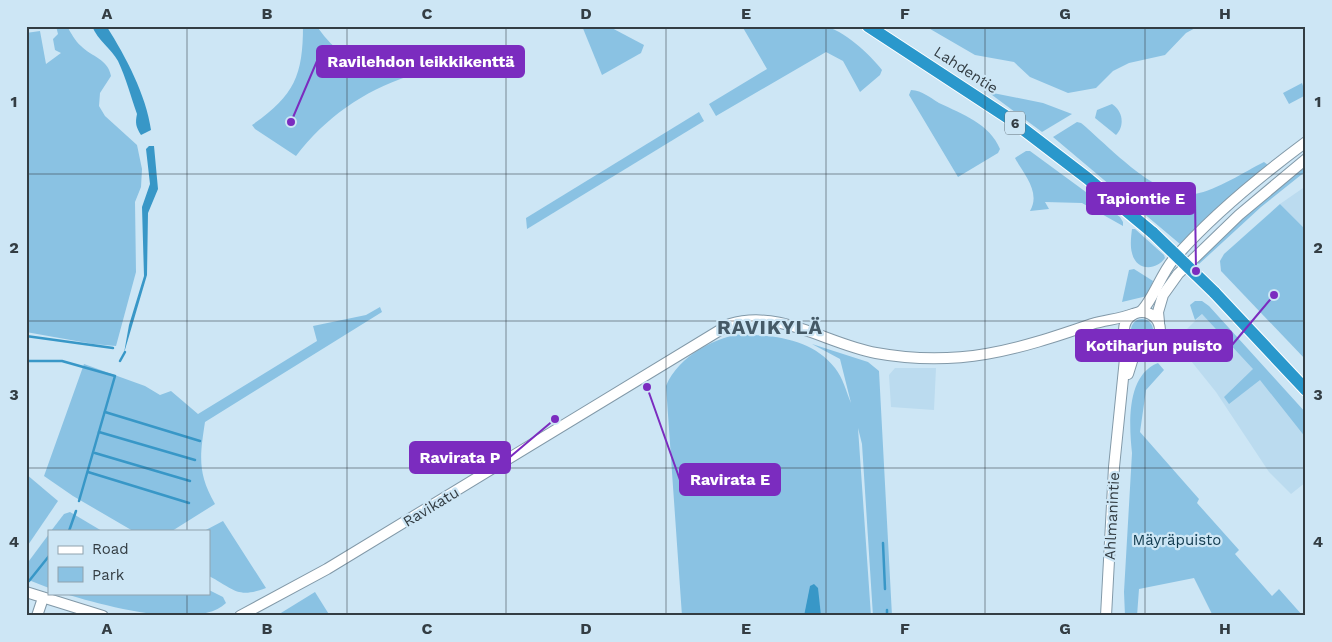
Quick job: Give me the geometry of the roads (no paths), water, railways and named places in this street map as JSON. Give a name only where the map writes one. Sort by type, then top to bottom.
[{"type":"highway","name":"Lahdentie","points":[[868,26],[1010,119],[1087,178],[1153,233],[1214,292],[1306,390]]},
{"type":"street","points":[[1126,337],[1125,322],[1148,305],[1160,277],[1190,242],[1250,187],[1306,142]]},
{"type":"street","points":[[1090,325],[1109,324],[1119,328],[1136,347],[1150,346],[1157,340],[1160,328],[1158,312],[1163,295],[1178,274],[1239,215],[1306,159]]},
{"type":"street","points":[[1136,313],[1152,314],[1159,322]]},
{"type":"street","name":"Ravikatu","points":[[240,616],[340,562],[642,379],[722,328],[754,319],[779,322],[875,353],[939,359],[968,358],[1009,351],[1090,325],[1136,313]]},
{"type":"street","name":"Ahlmanintie","points":[[1106,616],[1118,416],[1126,337]]},
{"type":"street","name":"Ahlmanintie","points":[[1118,416],[1130,363],[1136,353],[1143,348]]},
{"type":"street","points":[[26,592],[103,616]]},
{"type":"street","points":[[37,616],[42,598]]},
{"type":"waterway","points":[[26,336],[113,348]]},
{"type":"waterway","points":[[120,361],[125,352]]},
{"type":"waterway","points":[[26,361],[62,361],[115,376],[79,501]]},
{"type":"waterway","points":[[105,412],[200,441]]},
{"type":"waterway","points":[[99,432],[195,460]]},
{"type":"waterway","points":[[95,453],[190,481]]},
{"type":"waterway","points":[[88,472],[189,503]]},
{"type":"waterway","points":[[69,530],[76,511]]},
{"type":"waterway","points":[[883,543],[885,589]]},
{"type":"waterway","points":[[29,581],[48,557]]},
{"type":"waterway","points":[[887,610],[887,616]]},
{"type":"place","name":"Ravilehdon leikkikenttä","points":[[291,122]]},
{"type":"place","name":"Tapiontie E","points":[[1196,271]]},
{"type":"place","name":"Kotiharjun puisto","points":[[1274,295]]},
{"type":"place","name":"Ravirata E","points":[[647,387]]},
{"type":"place","name":"Ravirata P","points":[[555,419]]},
{"type":"district","name":"RAVIKYLÄ","points":[[770,327]]},
{"type":"park label","name":"Mäyräpuisto","points":[[1177,540]]}]
